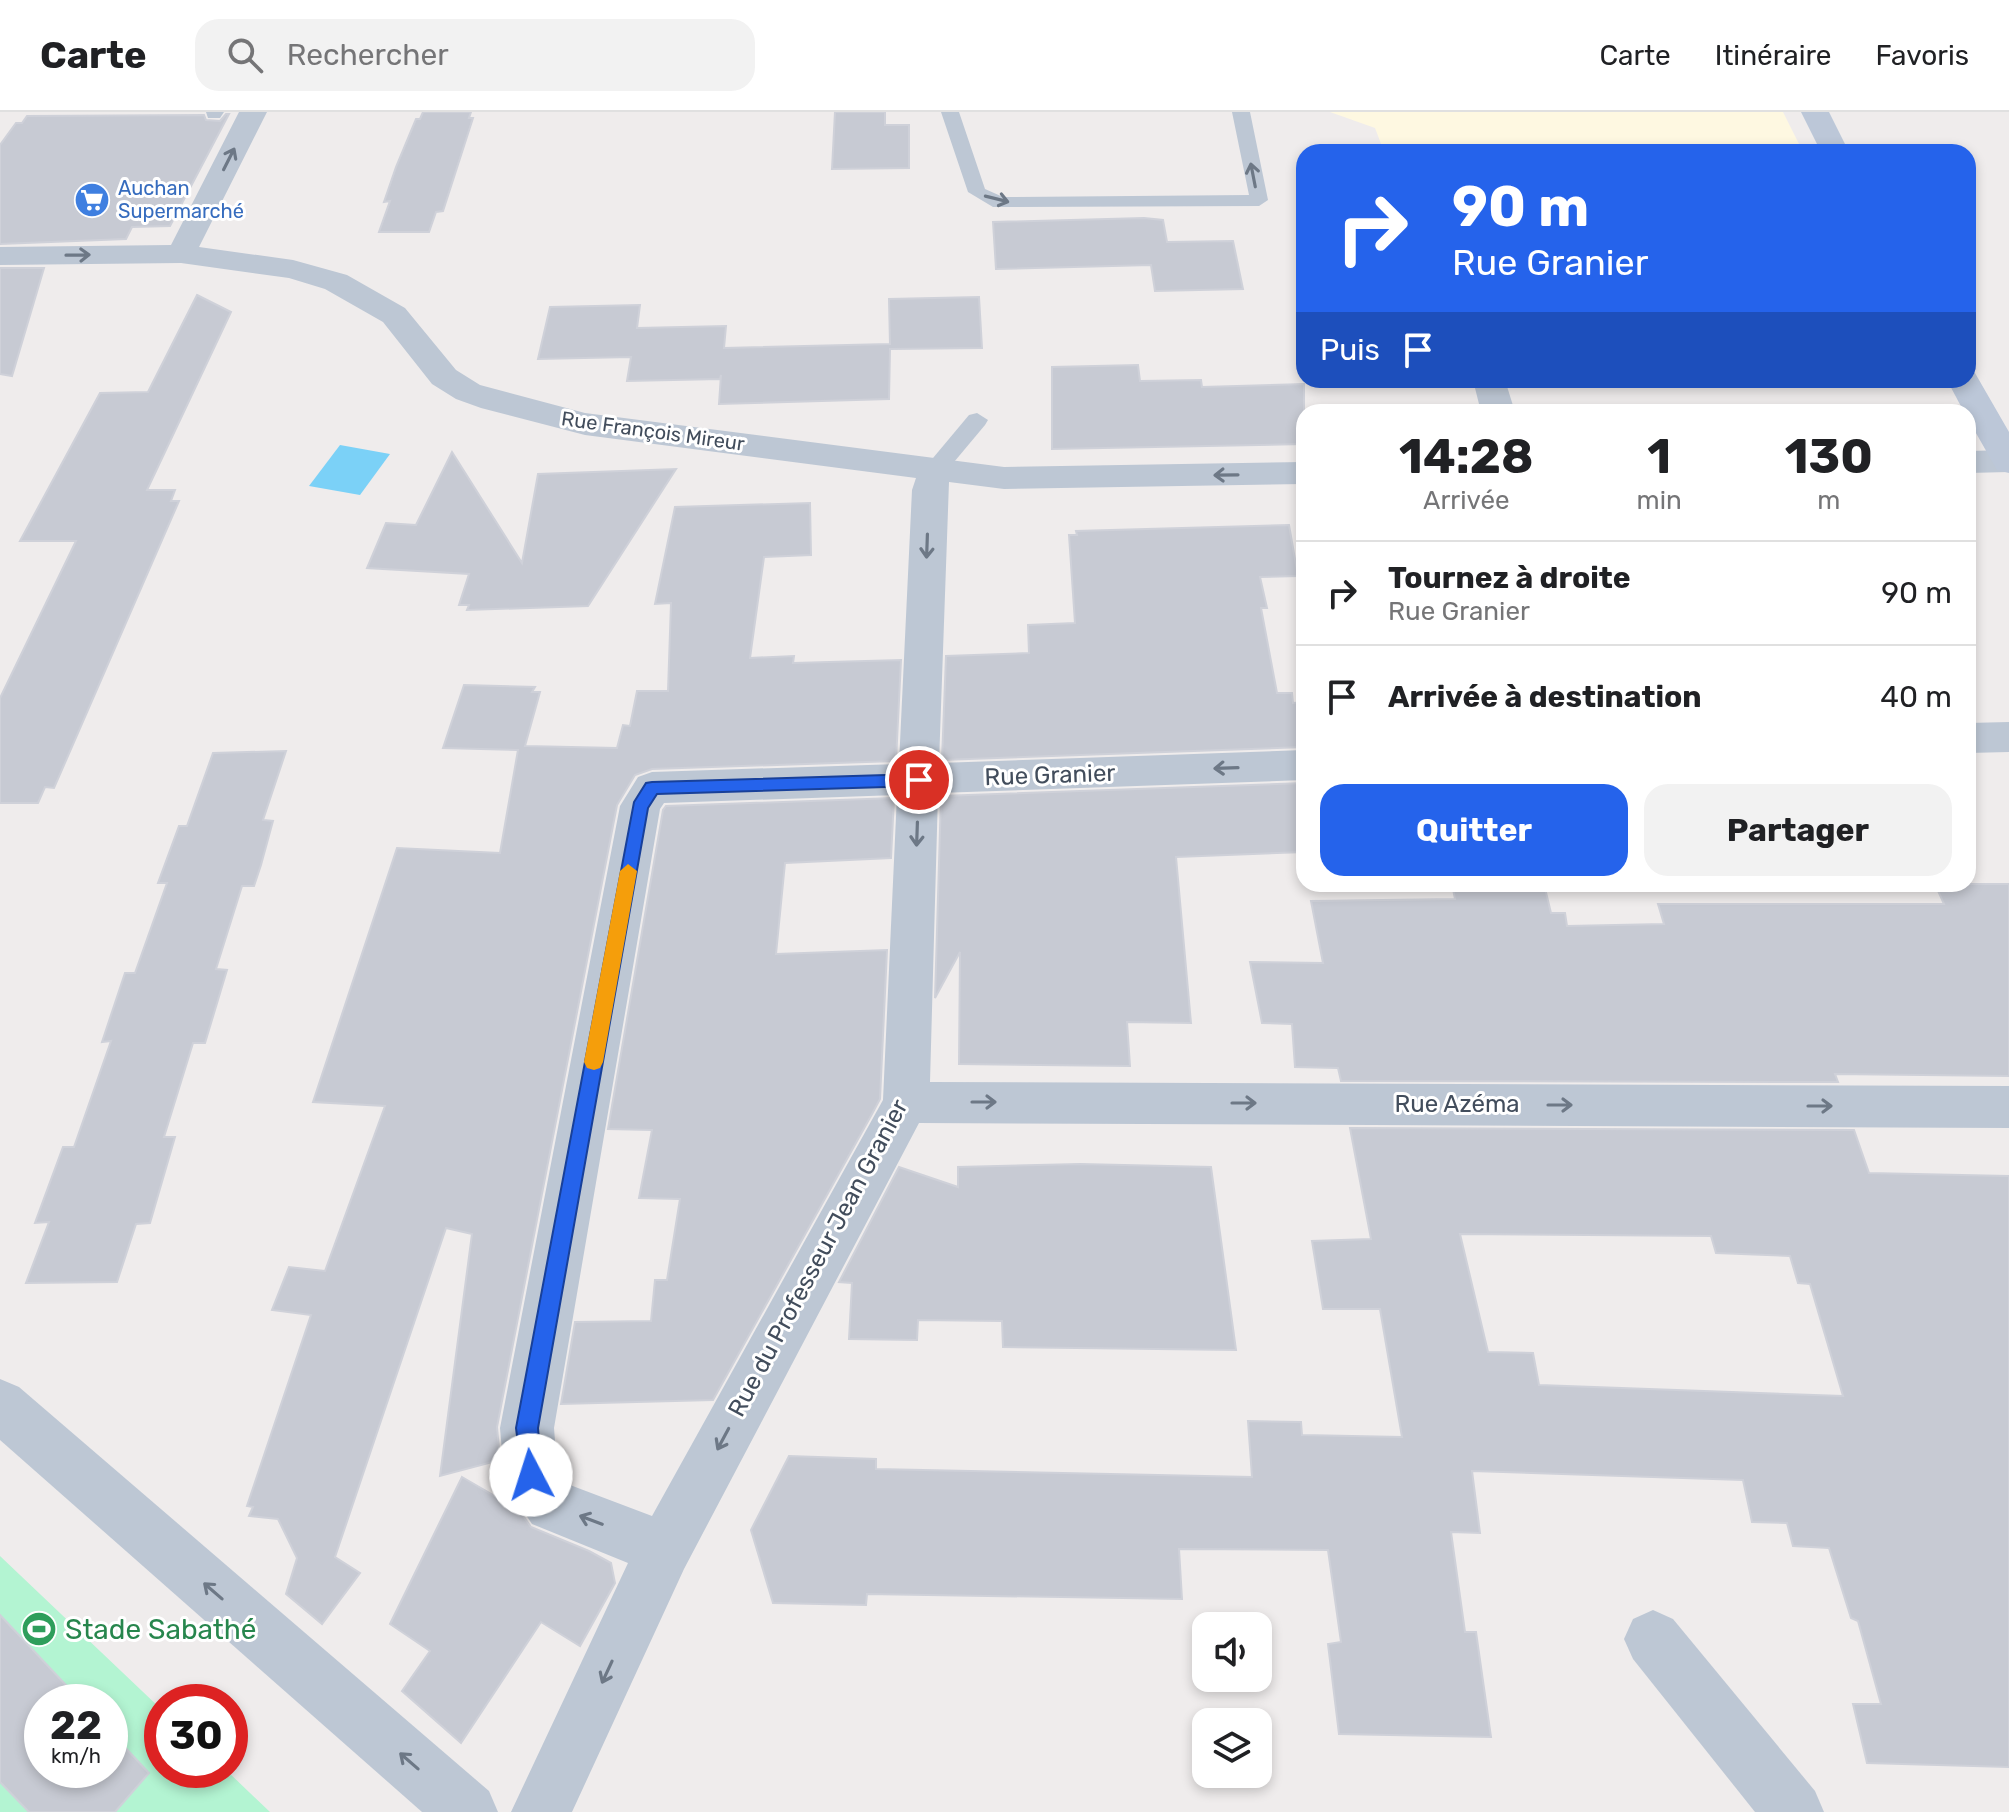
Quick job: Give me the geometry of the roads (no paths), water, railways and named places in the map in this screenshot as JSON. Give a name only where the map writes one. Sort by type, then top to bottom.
[{"type":"main road","points":[[1815,112],[1831,144]]},
{"type":"main road","points":[[1968,388],[2009,461]]},
{"type":"street","points":[[181,254],[253,112]]},
{"type":"street","name":"Rue François Mireur","points":[[0,256],[181,254],[293,269],[336,282],[394,315],[444,377],[468,392],[585,424],[1004,478],[1296,473]]},
{"type":"street","points":[[1976,462],[2009,461]]},
{"type":"street","name":"Rue du Professeur Jean Granier","points":[[541,1812],[664,1549],[906,1102],[929,490],[936,469]]},
{"type":"street","points":[[1976,738],[2009,737]]},
{"type":"street","name":"Rue Granier","points":[[664,1549],[551,1505],[531,1475],[527,1428],[640,806],[652,788],[1296,765]]},
{"type":"street","name":"Rue Azéma","points":[[906,1102],[2009,1107]]},
{"type":"street","points":[[0,1405],[468,1812]]},
{"type":"street","points":[[1653,1639],[1794,1812]]},
{"type":"lane","points":[[950,112],[977,192],[1000,203],[1259,200],[1241,112]]},
{"type":"lane","points":[[936,469],[977,420]]},
{"type":"water","points":[[340,445],[390,454],[360,495],[309,486]]},
{"type":"place","name":"Auchan Supermarché","points":[[92,200]]},
{"type":"place","name":"Stade Sabathé","points":[[39,1629]]}]
